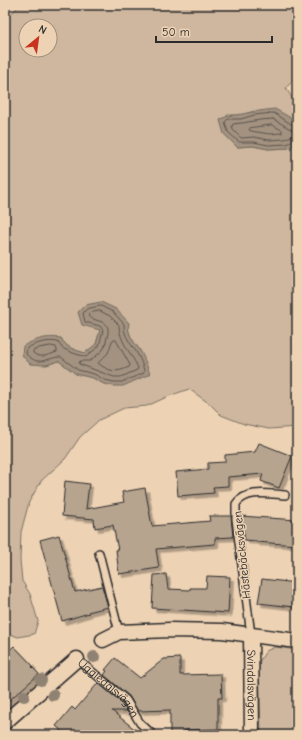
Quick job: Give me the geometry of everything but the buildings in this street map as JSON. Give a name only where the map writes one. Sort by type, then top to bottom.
[{"type":"street","points":[[104,640],[119,632],[170,630],[222,631],[297,641]]},
{"type":"street","name":"Svindalsvägen","points":[[251,635],[252,735]]},
{"type":"street","name":"Uggledalsvägen","points":[[5,722],[77,659]]},
{"type":"lane","name":"Hästebäcksvägen","points":[[251,635],[236,519],[236,504],[244,496],[251,494],[285,495]]},
{"type":"lane","points":[[99,553],[119,632]]},
{"type":"lane","name":"Uggledalsvägen","points":[[77,659],[126,700],[140,723],[153,735]]},
{"type":"shaded area","points":[[20,5],[297,5],[297,76],[286,88],[297,106],[297,123],[291,118],[254,111],[241,115],[227,115],[237,147],[253,146],[268,149],[289,148],[297,142],[297,427],[269,429],[244,424],[221,415],[210,404],[189,389],[147,406],[124,408],[99,420],[80,437],[65,459],[41,481],[29,502],[21,532],[20,560],[22,581],[30,594],[38,621],[34,634],[18,637],[5,632],[5,20]],"holes":[[[128,329],[131,338],[141,353],[104,384],[93,378],[76,374],[59,361],[46,365],[61,338],[74,350],[85,353],[96,344],[100,330]]]},
{"type":"shaded area","points":[[275,647],[297,650],[297,735],[261,735],[259,662],[266,651]]},
{"type":"water","points":[[275,109],[297,123],[297,142],[289,148],[268,149],[253,146],[237,147],[224,134],[220,120],[223,118]]},
{"type":"water","points":[[101,302],[116,309],[129,323],[128,327],[130,335],[139,349],[150,374],[123,386],[113,386],[104,384],[93,378],[76,374],[59,361],[46,365],[30,364],[22,355],[23,346],[37,340],[51,337],[61,338],[74,350],[85,353],[96,344],[100,330],[82,325],[78,312],[85,305]]}]
